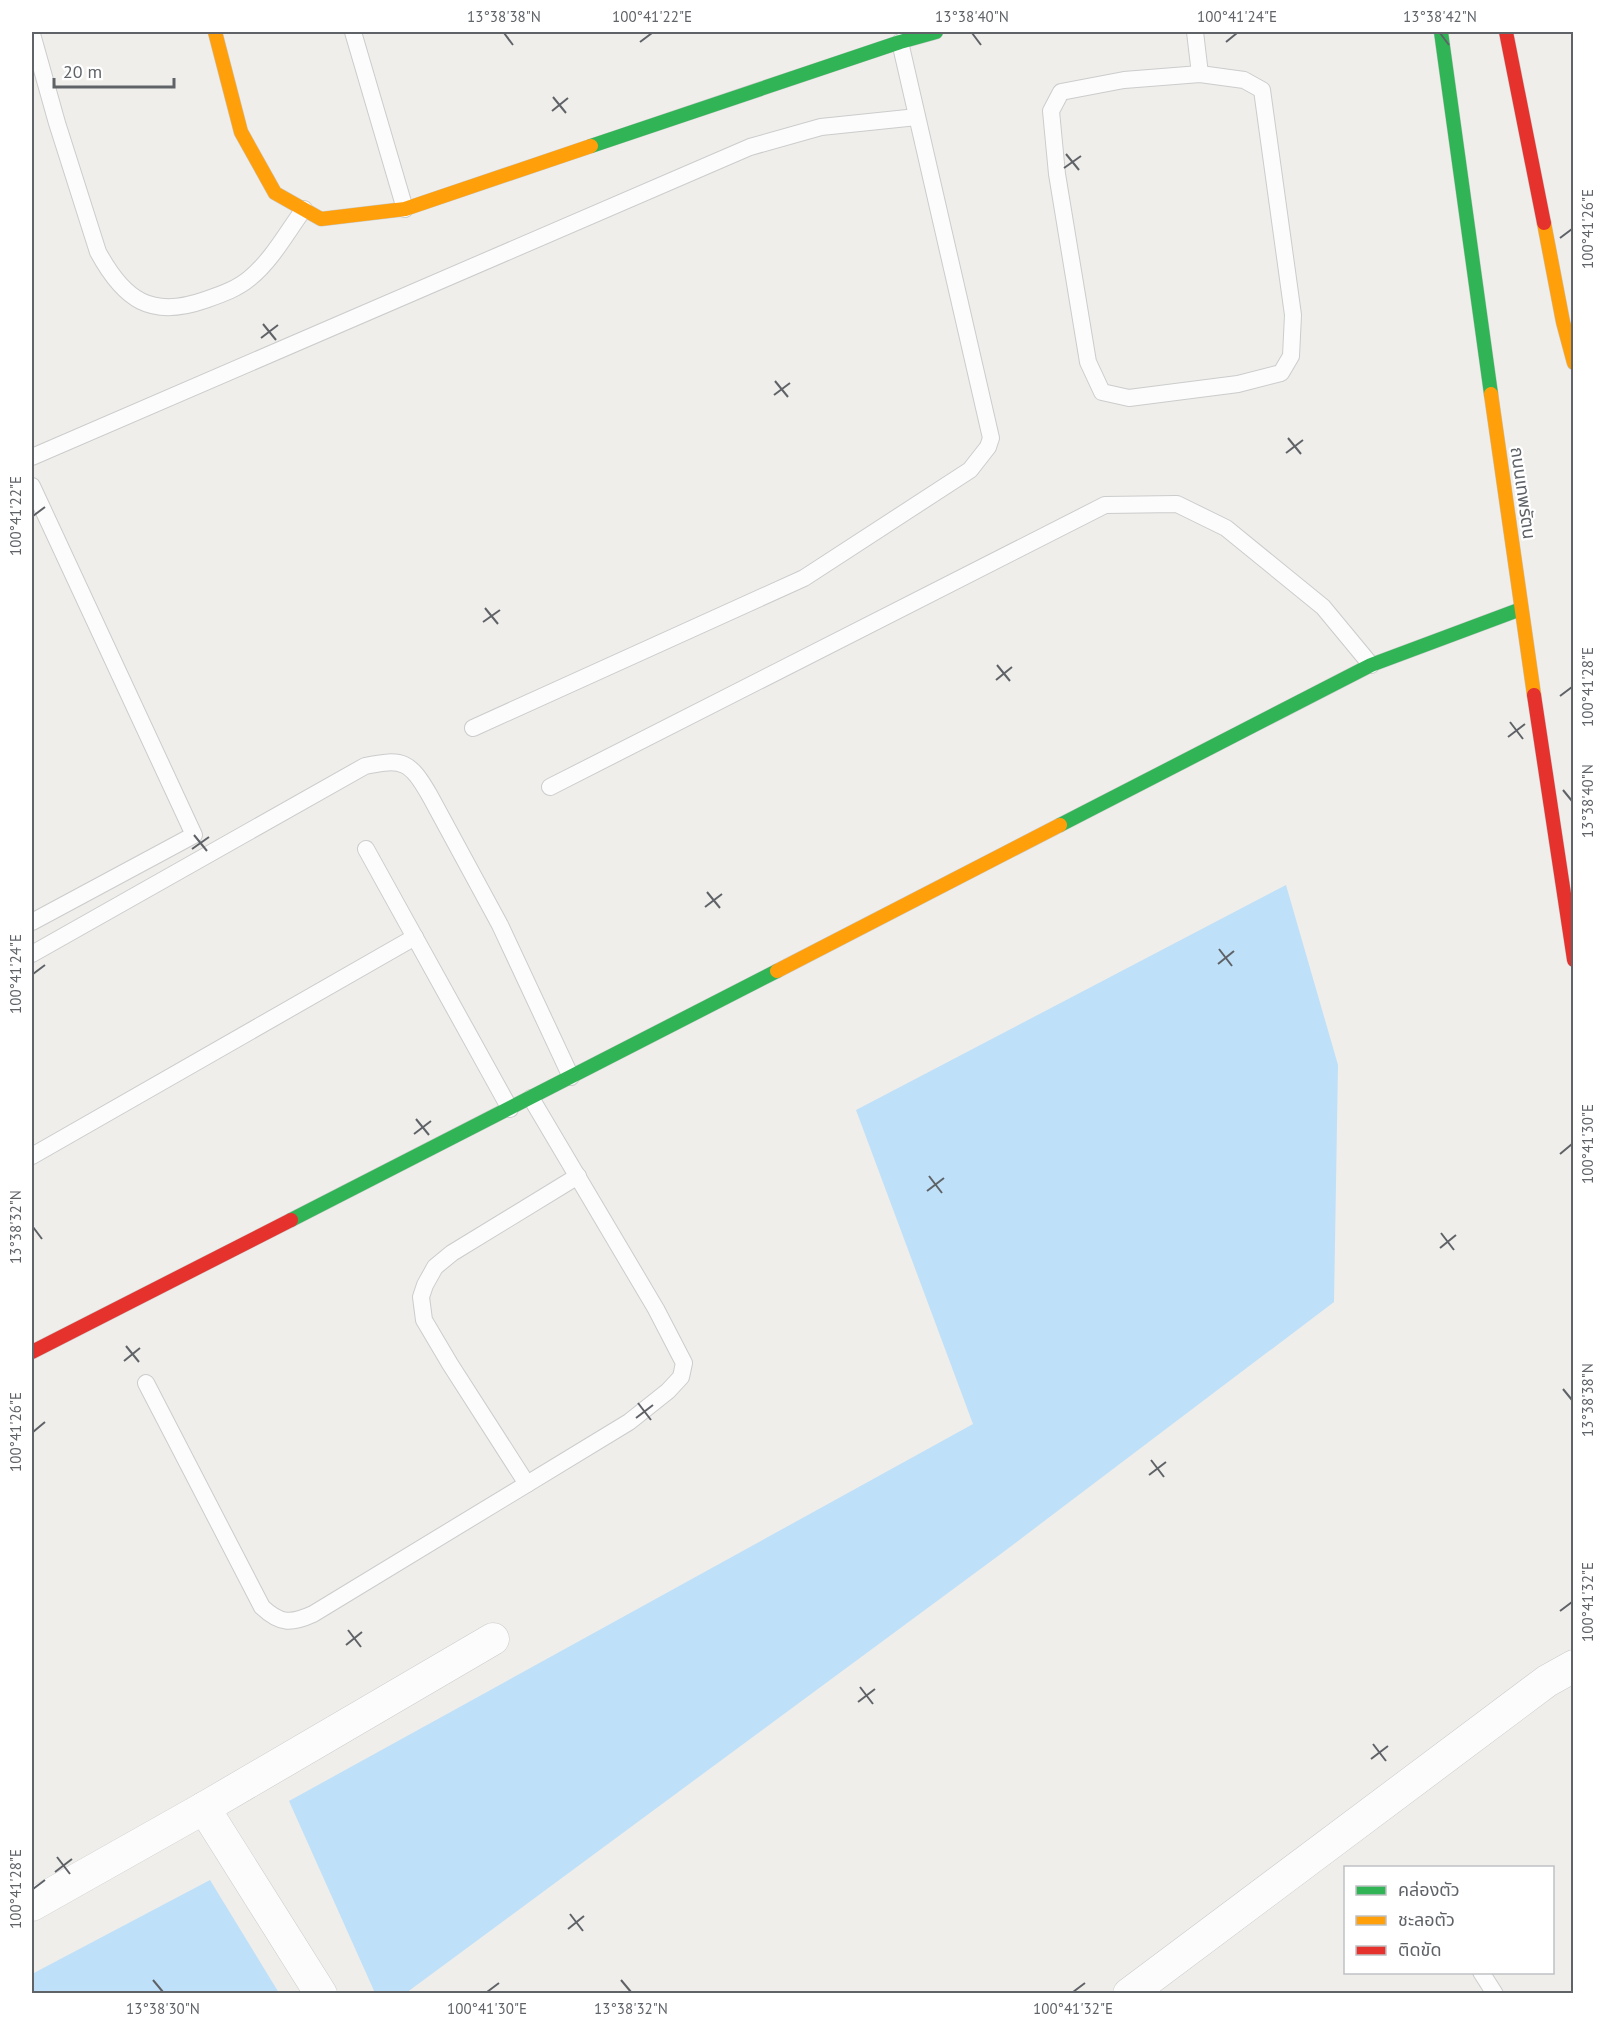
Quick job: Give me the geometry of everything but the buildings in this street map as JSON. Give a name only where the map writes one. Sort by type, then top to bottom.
[{"type":"main road","points":[[215,32],[242,132],[275,193],[321,219],[405,209],[900,42],[936,32]]},
{"type":"main road","name":"ถนนเทพรัตน","points":[[1441,32],[1521,609],[1574,960]]},
{"type":"main road","points":[[1506,32],[1563,322],[1574,363]]},
{"type":"main road","points":[[32,1352],[1371,665],[1521,609]]},
{"type":"street","points":[[32,1905],[204,1808],[493,1639]]},
{"type":"street","points":[[1129,1994],[1537,1688],[1574,1666]]},
{"type":"street","points":[[204,1808],[321,1994]]},
{"type":"lane","points":[[1195,32],[1200,74]]},
{"type":"lane","points":[[358,33],[405,209]]},
{"type":"lane","points":[[32,34],[57,123],[98,252],[121,287],[141,301],[156,308],[188,306],[231,291],[251,278],[304,209]]},
{"type":"lane","points":[[473,728],[804,578],[970,470],[988,447],[991,438],[900,42]]},
{"type":"lane","points":[[1200,74],[1244,80],[1262,90],[1293,315],[1290,356],[1281,373],[1238,384],[1130,398],[1102,392],[1088,362],[1057,174],[1051,111],[1061,92],[1124,80],[1200,74]]},
{"type":"lane","points":[[32,457],[750,147],[821,127],[917,117]]},
{"type":"lane","points":[[32,486],[194,835],[32,922]]},
{"type":"lane","points":[[550,787],[1105,505],[1177,504],[1226,528],[1323,607],[1371,665]]},
{"type":"lane","points":[[32,954],[365,766],[392,760],[407,766],[421,780],[500,925],[571,1077]]},
{"type":"lane","points":[[366,849],[510,1108]]},
{"type":"lane","points":[[32,1156],[415,937]]},
{"type":"lane","points":[[146,1383],[256,1597],[269,1613],[283,1621],[294,1622],[313,1614],[629,1422],[668,1391],[681,1377],[684,1363],[656,1309],[531,1098]]},
{"type":"lane","points":[[527,1484],[424,1320],[421,1297],[435,1267],[452,1253],[578,1176]]},
{"type":"lane","points":[[1482,1974],[1495,1994]]},
{"type":"water","points":[[1286,885],[1338,1065],[1334,1302],[998,1556],[406,1993],[375,1993],[289,1801],[973,1424],[856,1110]]},
{"type":"water","points":[[210,1880],[279,1993],[32,1993],[32,1974]]},
{"type":"traffic: fast","points":[[591,146],[936,32]]},
{"type":"traffic: fast","points":[[1441,32],[1491,394]]},
{"type":"traffic: fast","points":[[1060,825],[1371,665],[1521,609]]},
{"type":"traffic: fast","points":[[291,1220],[777,971]]},
{"type":"traffic: slow","points":[[215,32],[241,132],[275,193],[321,219],[405,209],[591,146]]},
{"type":"traffic: slow","points":[[1544,223],[1563,322],[1574,363]]},
{"type":"traffic: slow","points":[[1491,394],[1534,695]]},
{"type":"traffic: slow","points":[[777,971],[1060,825]]},
{"type":"traffic: jam","points":[[1506,32],[1544,223]]},
{"type":"traffic: jam","points":[[1534,695],[1574,960]]},
{"type":"traffic: jam","points":[[32,1352],[291,1220]]}]
